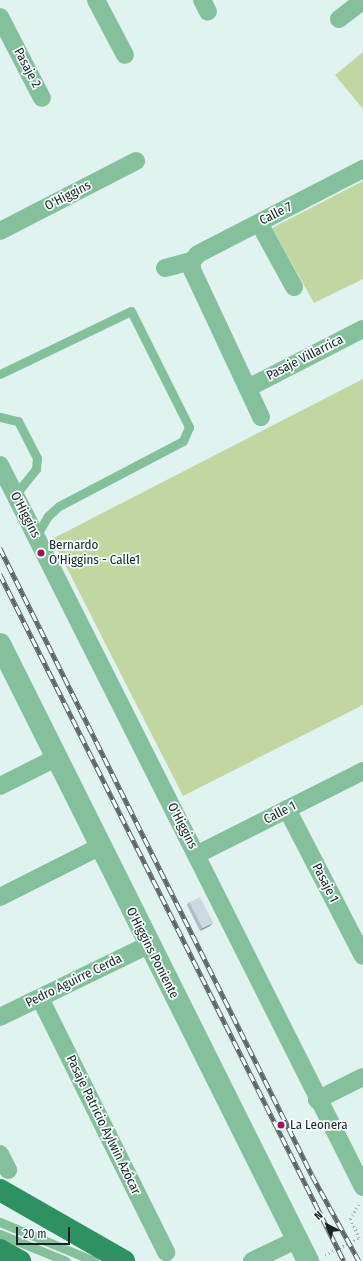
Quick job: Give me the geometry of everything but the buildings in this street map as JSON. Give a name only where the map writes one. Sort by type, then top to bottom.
[{"type":"main road","points":[[4,1180],[124,1261]]},
{"type":"main road","points":[[0,1250],[20,1261]]},
{"type":"street","points":[[96,0],[125,55]]},
{"type":"street","points":[[339,19],[363,0]]},
{"type":"street","name":"Pasaje 2","points":[[0,17],[42,98]]},
{"type":"street","name":"O'Higgins","points":[[0,231],[136,161]]},
{"type":"street","name":"Calle 7","points":[[165,268],[192,261],[198,254],[363,169]]},
{"type":"street","points":[[260,223],[294,287]]},
{"type":"street","points":[[192,261],[192,270],[261,417]]},
{"type":"street","name":"Pasaje Villarrica","points":[[248,388],[363,329]]},
{"type":"street","name":"O'Higgins","points":[[0,465],[317,1100],[363,1188]]},
{"type":"street","name":"O'Higgins Poniente","points":[[0,644],[6,671],[56,758],[296,1240],[314,1260]]},
{"type":"street","points":[[0,786],[56,758]]},
{"type":"street","name":"Calle 1","points":[[196,855],[363,772]]},
{"type":"street","name":"Pasaje 1","points":[[287,810],[363,956]]},
{"type":"street","points":[[0,897],[99,847]]},
{"type":"street","name":"Pedro Aguirre Cerda","points":[[0,1018],[148,945]]},
{"type":"street","name":"Pasaje Patricio Aylwin Azócar","points":[[40,998],[166,1252]]},
{"type":"street","points":[[317,1100],[363,1077]]},
{"type":"street","points":[[0,1154],[4,1180]]},
{"type":"street","points":[[252,1261],[296,1240]]},
{"type":"lane","points":[[0,374],[131,311],[189,427],[183,441],[59,506],[48,516],[36,536]]},
{"type":"lane","points":[[0,417],[18,420],[37,458],[36,468],[15,495]]},
{"type":"lane","points":[[0,1222],[94,1261]]},
{"type":"lane","points":[[0,1234],[66,1261]]},
{"type":"path","points":[[314,1260],[359,1238],[350,1219],[363,1197]]},
{"type":"green space","points":[[363,52],[363,109],[335,75]]},
{"type":"green space","points":[[363,181],[363,279],[314,303],[272,228]]},
{"type":"green space","points":[[363,379],[363,705],[183,796],[52,539]]},
{"type":"railway","points":[[0,548],[312,1175],[359,1261]]},
{"type":"railway","points":[[0,574],[344,1261]]},
{"type":"place","name":"Bernardo O'Higgins - Calle1","points":[[41,553]]},
{"type":"place","name":"La Leonera","points":[[281,1125]]}]
